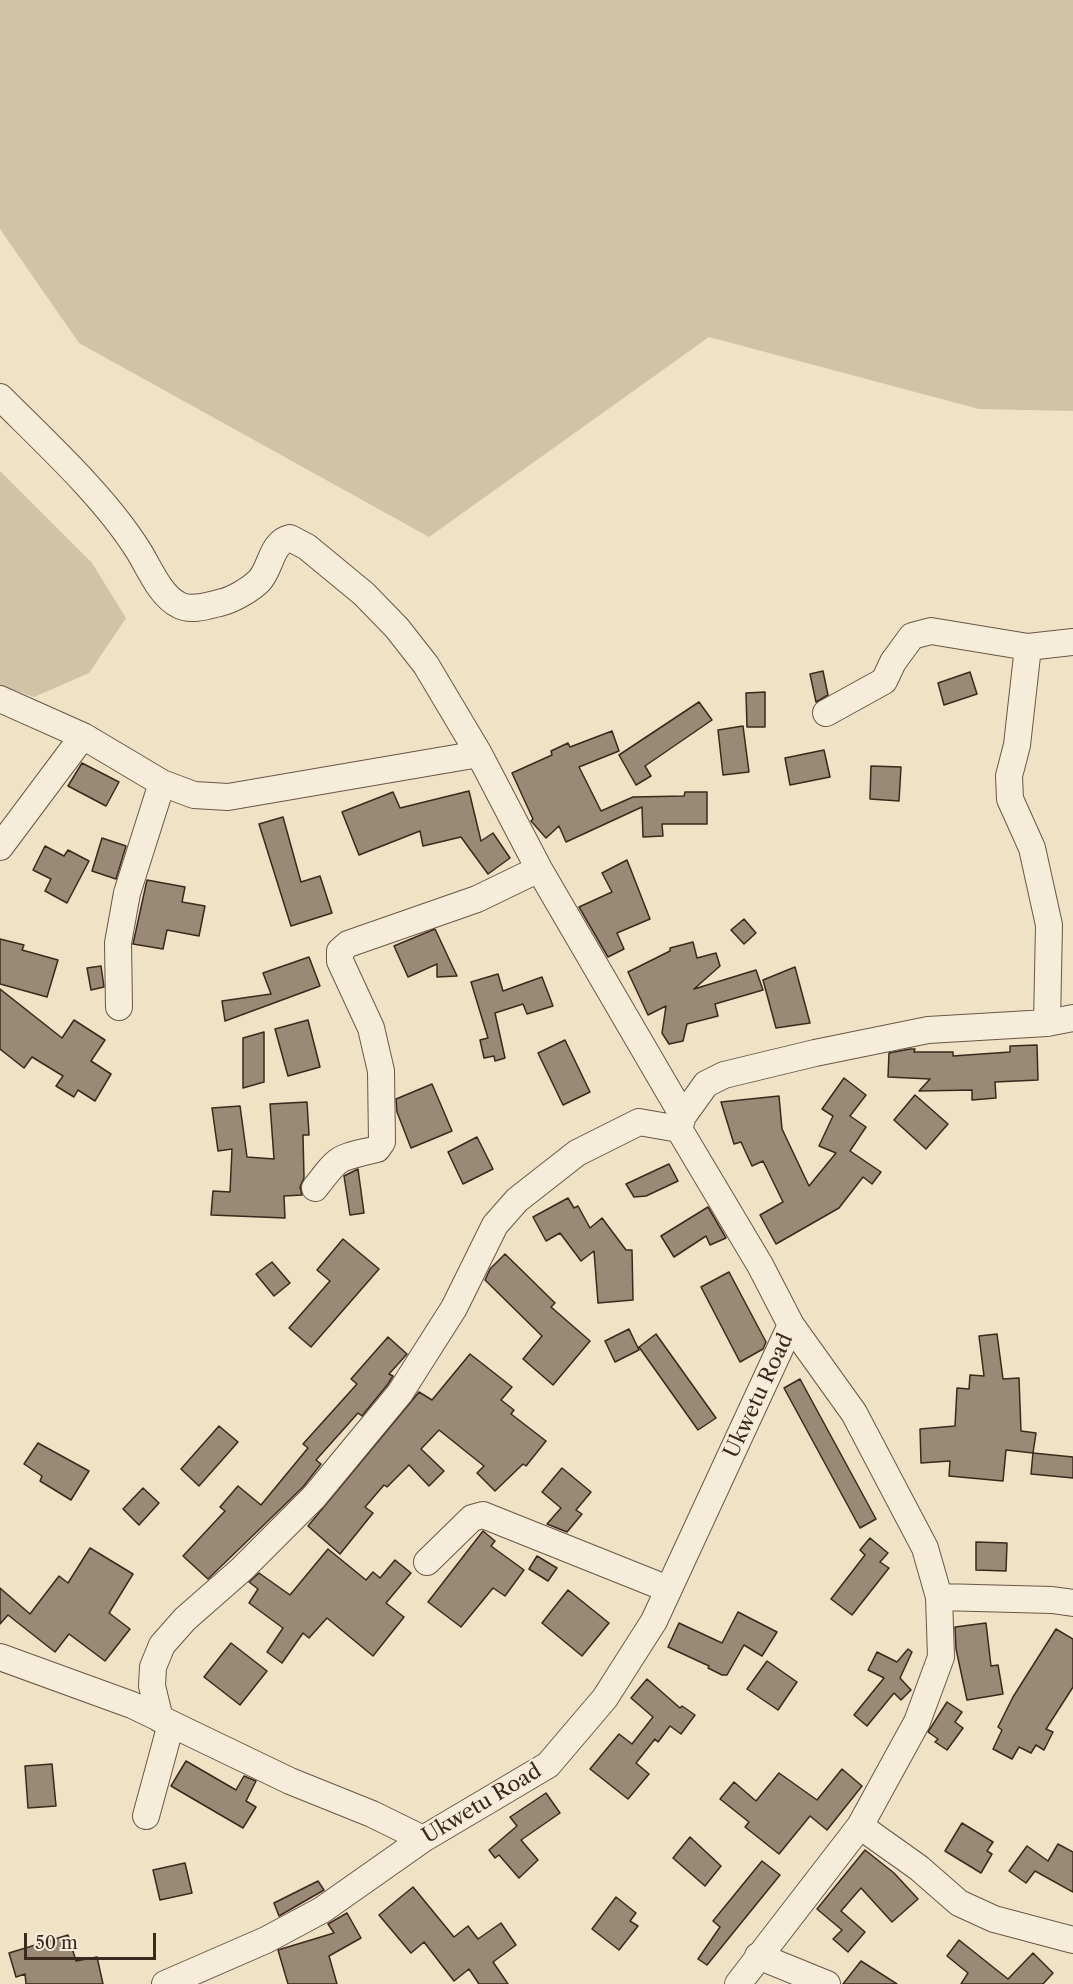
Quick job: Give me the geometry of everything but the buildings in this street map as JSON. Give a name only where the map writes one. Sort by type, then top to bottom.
[{"type":"street","points":[[0,397],[60,457],[129,536],[165,594],[179,605],[193,608],[227,601],[259,581],[283,541],[290,538],[307,547],[364,594],[397,628],[426,665],[479,754],[539,869],[681,1122],[791,1325],[854,1413],[925,1548],[939,1597],[941,1657],[917,1722],[860,1826],[738,1984]]},
{"type":"street","points":[[826,713],[884,681],[897,656],[912,636],[931,631],[1028,647],[1073,642]]},
{"type":"street","points":[[1028,647],[1017,746],[1009,776],[1010,799],[1032,848],[1049,925],[1047,1023]]},
{"type":"street","points":[[0,699],[83,736],[162,783],[194,795],[228,797],[479,754]]},
{"type":"street","points":[[0,847],[83,736]]},
{"type":"street","points":[[119,1007],[117,943],[127,893],[162,783]]},
{"type":"street","points":[[315,1188],[335,1162],[347,1154],[377,1149],[382,1142],[381,1071],[371,1028],[340,961],[340,951],[348,944],[477,899],[539,869]]},
{"type":"street","points":[[681,1122],[706,1084],[724,1075],[815,1053],[928,1030],[1047,1023],[1073,1018]]},
{"type":"street","points":[[146,1816],[165,1721],[152,1686],[153,1667],[162,1645],[184,1619],[242,1569],[314,1497],[399,1393],[454,1308],[495,1225],[517,1200],[577,1153],[639,1122],[681,1122]]},
{"type":"street","name":"Ukwetu Road","points":[[165,1984],[266,1940],[322,1910],[423,1839],[548,1765],[605,1698],[654,1621],[791,1325]]},
{"type":"street","points":[[427,1562],[472,1518],[483,1515],[668,1589]]},
{"type":"street","points":[[939,1597],[1052,1600],[1073,1604]]},
{"type":"street","points":[[4,1663],[132,1705],[290,1781],[372,1814],[423,1839]]},
{"type":"street","points":[[860,1826],[919,1868],[959,1903],[994,1919],[1073,1940]]},
{"type":"street","points":[[759,1956],[827,1984]]},
{"type":"shaded area","points":[[0,0],[1073,0],[1073,411],[979,409],[709,337],[429,537],[79,343],[0,229]]},
{"type":"shaded area","points":[[0,471],[92,563],[126,618],[89,673],[34,697],[0,685]]}]
